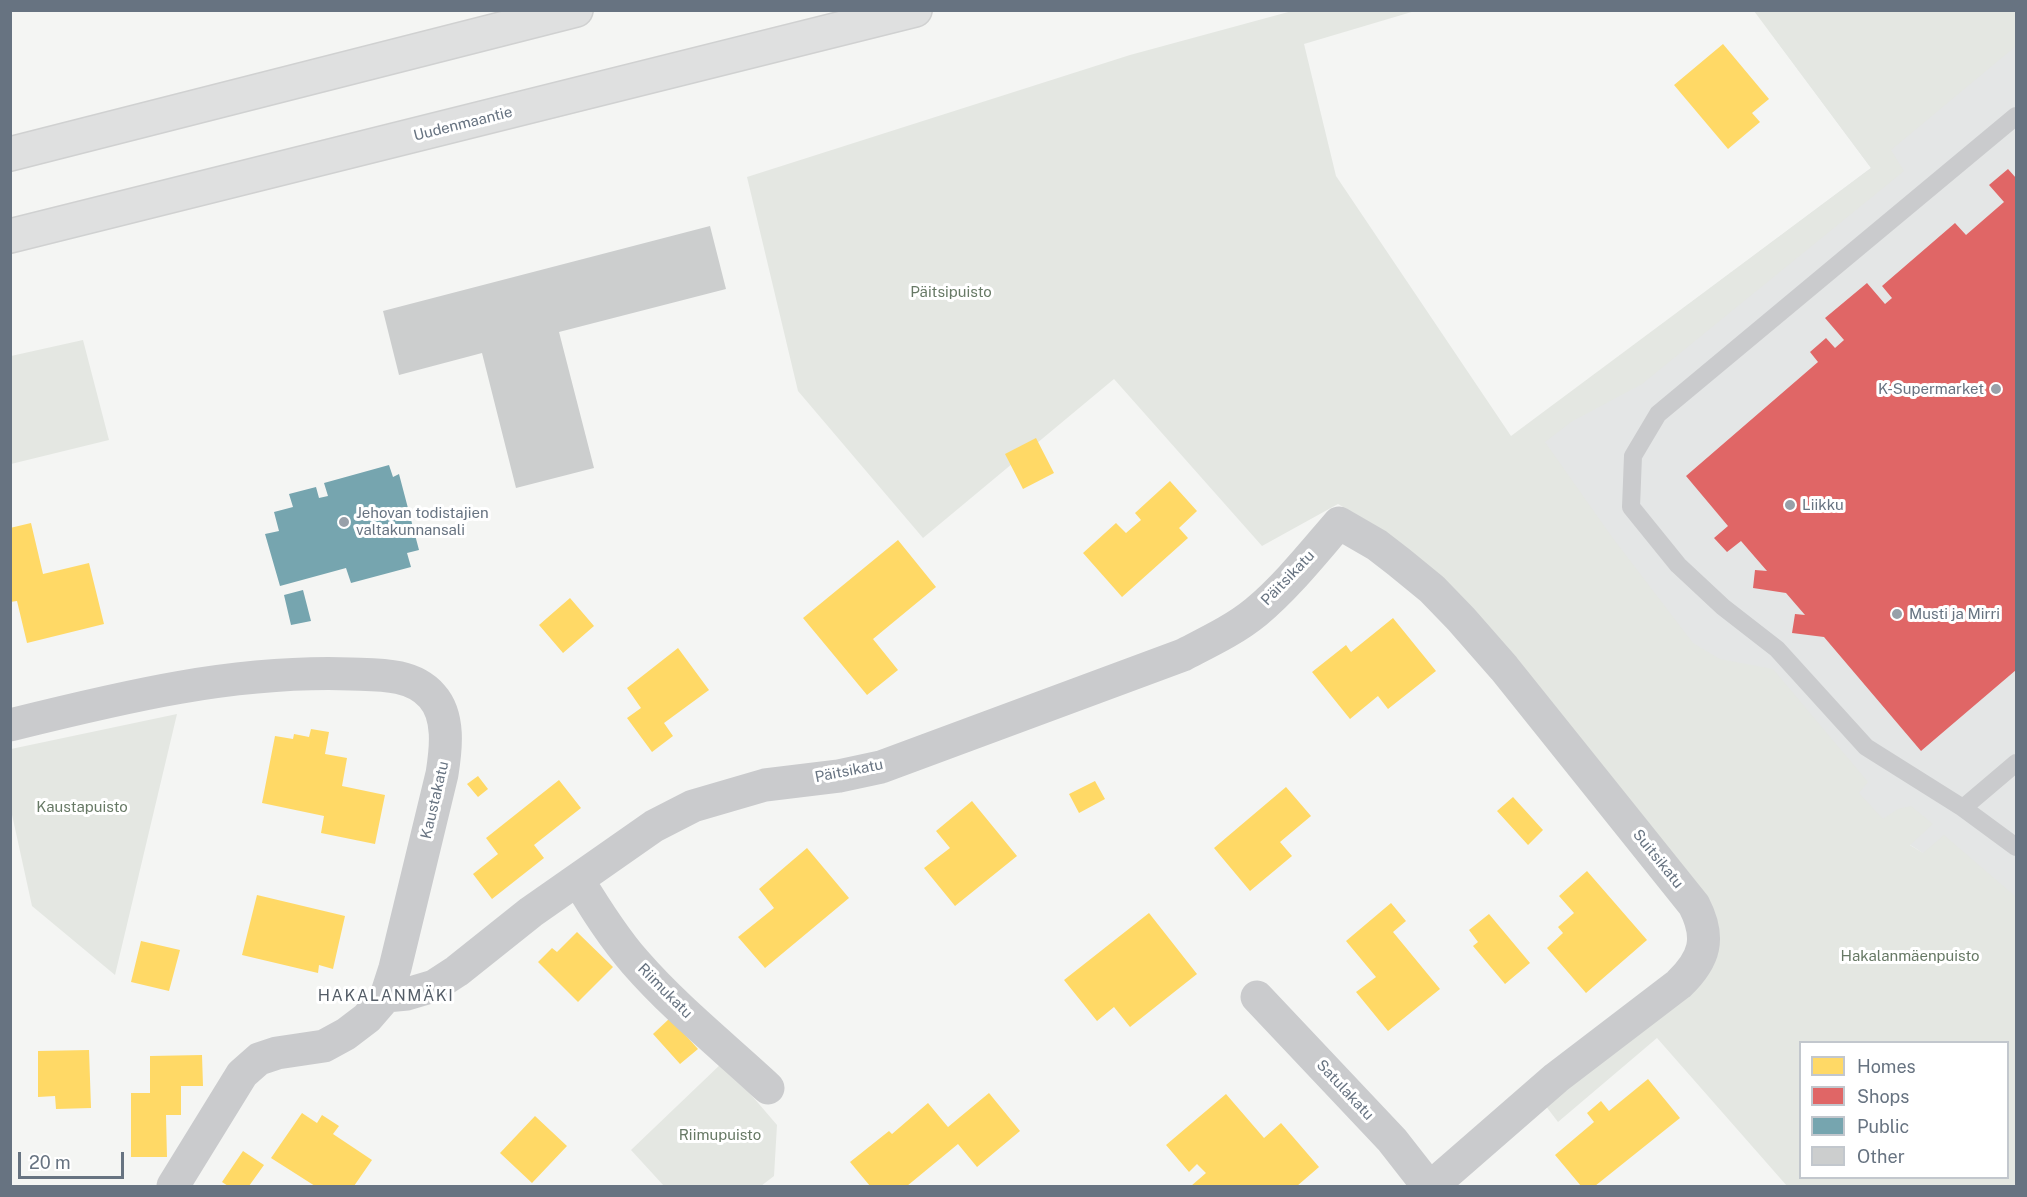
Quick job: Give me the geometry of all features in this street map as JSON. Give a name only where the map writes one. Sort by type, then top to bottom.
[{"type":"main road","points":[[10,154],[576,10]]},
{"type":"main road","name":"Uudenmaantie","points":[[10,236],[915,10]]},
{"type":"street","name":"Päitsikatu","points":[[386,996],[407,994],[434,986],[457,971],[531,912],[654,826],[693,806],[765,785],[839,776],[880,767],[1183,655],[1216,638],[1255,612],[1294,574],[1339,523]]},
{"type":"street","name":"Suitsikatu","points":[[1339,523],[1377,545],[1432,590],[1504,668],[1694,905],[1701,918],[1704,938],[1702,954],[1693,971],[1680,984],[1557,1078],[1430,1186]]},
{"type":"street","name":"Kaustakatu","points":[[10,725],[117,699],[188,685],[253,676],[319,673],[399,677],[417,684],[432,696],[442,712],[446,752],[395,968],[386,996],[367,1018],[346,1034],[324,1046],[277,1053],[260,1059],[242,1074],[172,1186]]},
{"type":"street","name":"Riimukatu","points":[[578,880],[602,918],[636,962],[768,1088]]},
{"type":"street","name":"Satulakatu","points":[[1257,997],[1364,1108],[1430,1186]]},
{"type":"lane","points":[[2016,116],[1658,414],[1633,456],[1631,507],[1678,565],[1723,607],[1778,649],[1866,747],[1963,808],[2016,847]]},
{"type":"lane","points":[[1963,808],[2016,763]]},
{"type":"shaded area","points":[[2016,11],[2016,935],[1932,859],[1695,706],[1511,437],[1871,168],[1767,28]]},
{"type":"green space","name":"Päitsipuisto","points":[[1292,11],[1415,11],[1304,44],[1336,176],[1511,436],[1871,168],[1754,11],[2016,11],[2016,46],[1891,150],[1904,171],[1642,384],[1571,422],[1545,442],[1612,537],[1693,643],[1720,659],[1773,669],[1868,782],[1859,793],[1883,819],[1898,809],[1911,806],[1933,824],[1910,845],[1923,853],[1944,835],[2016,897],[2016,1186],[1787,1186],[1657,1038],[1558,1122],[1545,1105],[1715,955],[1376,526],[1338,504],[1262,546],[1114,379],[923,538],[798,391],[747,177],[1130,55]]},
{"type":"green space","points":[[83,340],[109,440],[11,464],[11,356]]},
{"type":"green space","name":"Kaustapuisto","points":[[177,714],[115,975],[32,906],[11,810],[11,749]]},
{"type":"green space","name":"Riimupuisto","points":[[723,1062],[777,1125],[774,1176],[761,1186],[664,1186],[631,1150]]},
{"type":"building: Homes","points":[[1723,44],[1769,99],[1752,113],[1760,122],[1728,149],[1674,85]]},
{"type":"building: Homes","points":[[1036,438],[1054,473],[1023,489],[1005,454]]},
{"type":"building: Homes","points":[[1170,481],[1197,511],[1179,528],[1188,538],[1122,597],[1083,553],[1116,523],[1126,533],[1141,520],[1135,513]]},
{"type":"building: Homes","points":[[31,523],[43,574],[89,563],[104,624],[27,643],[17,601],[10,602],[10,528]]},
{"type":"building: Homes","points":[[898,540],[936,587],[873,639],[898,670],[867,695],[803,618]]},
{"type":"building: Homes","points":[[570,598],[594,626],[563,653],[539,625]]},
{"type":"building: Homes","points":[[1393,618],[1436,671],[1388,709],[1378,696],[1350,719],[1312,672],[1346,645],[1351,652]]},
{"type":"building: Homes","points":[[678,648],[709,690],[664,723],[673,736],[652,752],[627,718],[641,708],[627,688]]},
{"type":"building: Homes","points":[[311,729],[329,732],[325,754],[347,758],[342,786],[385,795],[375,844],[321,833],[324,816],[262,803],[275,736],[293,739],[294,734],[309,737]]},
{"type":"building: Homes","points":[[478,776],[488,789],[478,797],[467,784]]},
{"type":"building: Homes","points":[[559,780],[581,808],[534,845],[544,858],[492,899],[473,874],[498,854],[486,838]]},
{"type":"building: Homes","points":[[1095,781],[1105,799],[1079,813],[1069,794]]},
{"type":"building: Homes","points":[[1286,787],[1311,816],[1280,842],[1292,856],[1250,891],[1214,848]]},
{"type":"building: Homes","points":[[1513,797],[1543,830],[1528,845],[1497,811]]},
{"type":"building: Homes","points":[[972,801],[1017,856],[955,906],[924,868],[950,848],[936,831]]},
{"type":"building: Homes","points":[[807,848],[849,898],[765,968],[738,937],[774,908],[759,889]]},
{"type":"building: Homes","points":[[1587,871],[1647,940],[1586,993],[1547,948],[1563,933],[1558,927],[1574,913],[1559,896]]},
{"type":"building: Homes","points":[[257,895],[345,916],[333,969],[319,965],[318,973],[242,955]]},
{"type":"building: Homes","points":[[1391,903],[1406,921],[1393,932],[1440,989],[1388,1031],[1356,992],[1376,977],[1346,941]]},
{"type":"building: Homes","points":[[1149,913],[1197,974],[1130,1027],[1114,1007],[1097,1021],[1064,980]]},
{"type":"building: Homes","points":[[1489,914],[1530,963],[1505,984],[1473,946],[1478,942],[1469,930]]},
{"type":"building: Homes","points":[[577,932],[613,967],[578,1002],[538,962],[552,948],[557,952]]},
{"type":"building: Homes","points":[[141,941],[180,950],[169,991],[131,982]]},
{"type":"building: Homes","points":[[670,1018],[698,1049],[680,1064],[653,1034]]},
{"type":"building: Homes","points":[[89,1050],[91,1108],[56,1109],[55,1096],[38,1097],[38,1051]]},
{"type":"building: Homes","points":[[202,1055],[203,1086],[181,1086],[181,1115],[166,1115],[167,1157],[131,1157],[131,1093],[150,1093],[150,1056]]},
{"type":"building: Homes","points":[[1648,1079],[1680,1118],[1595,1186],[1581,1186],[1555,1155],[1594,1122],[1587,1113],[1601,1101],[1609,1111]]},
{"type":"building: Homes","points":[[989,1093],[1020,1131],[977,1167],[958,1144],[907,1186],[870,1186],[850,1162],[889,1131],[892,1134],[928,1103],[948,1127]]},
{"type":"building: Homes","points":[[1226,1094],[1264,1138],[1281,1123],[1319,1167],[1297,1186],[1191,1186],[1206,1173],[1197,1164],[1189,1172],[1166,1145]]},
{"type":"building: Homes","points":[[302,1113],[317,1123],[322,1115],[339,1126],[333,1134],[372,1160],[354,1186],[315,1186],[271,1158]]},
{"type":"building: Homes","points":[[535,1116],[567,1146],[532,1183],[500,1153]]},
{"type":"building: Homes","points":[[243,1151],[264,1165],[249,1186],[228,1186],[222,1182]]},
{"type":"building: Shops","points":[[2008,169],[2016,178],[2016,670],[1921,751],[1824,637],[1792,633],[1795,614],[1805,615],[1786,593],[1753,588],[1755,570],[1767,571],[1741,541],[1727,552],[1714,538],[1728,526],[1686,476],[1818,362],[1810,352],[1826,338],[1835,348],[1844,340],[1825,318],[1867,283],[1885,304],[1892,298],[1882,286],[1955,223],[1966,235],[2004,202],[1989,185]]},
{"type":"building: Public","name":"Jehovan todistajien valtakunnansali","points":[[389,465],[393,477],[399,474],[419,550],[407,553],[411,567],[351,583],[346,568],[280,586],[265,534],[279,531],[274,512],[293,507],[289,494],[316,487],[319,498],[328,496],[324,483]]},
{"type":"building: Public","points":[[303,590],[311,621],[291,625],[284,595]]},
{"type":"building: Other","points":[[710,226],[726,289],[559,332],[594,468],[516,488],[482,353],[399,375],[383,311]]},
{"type":"place","name":"K-Supermarket","points":[[1996,389]]},
{"type":"place","name":"Liikku","points":[[1790,505]]},
{"type":"place","name":"Jehovan todistajien valtakunnansali","points":[[344,522]]},
{"type":"place","name":"Musti ja Mirri","points":[[1897,614]]},
{"type":"district","name":"HAKALANMÄKI","points":[[386,996]]},
{"type":"park label","name":"Hakalanmäenpuisto","points":[[1910,956]]}]
